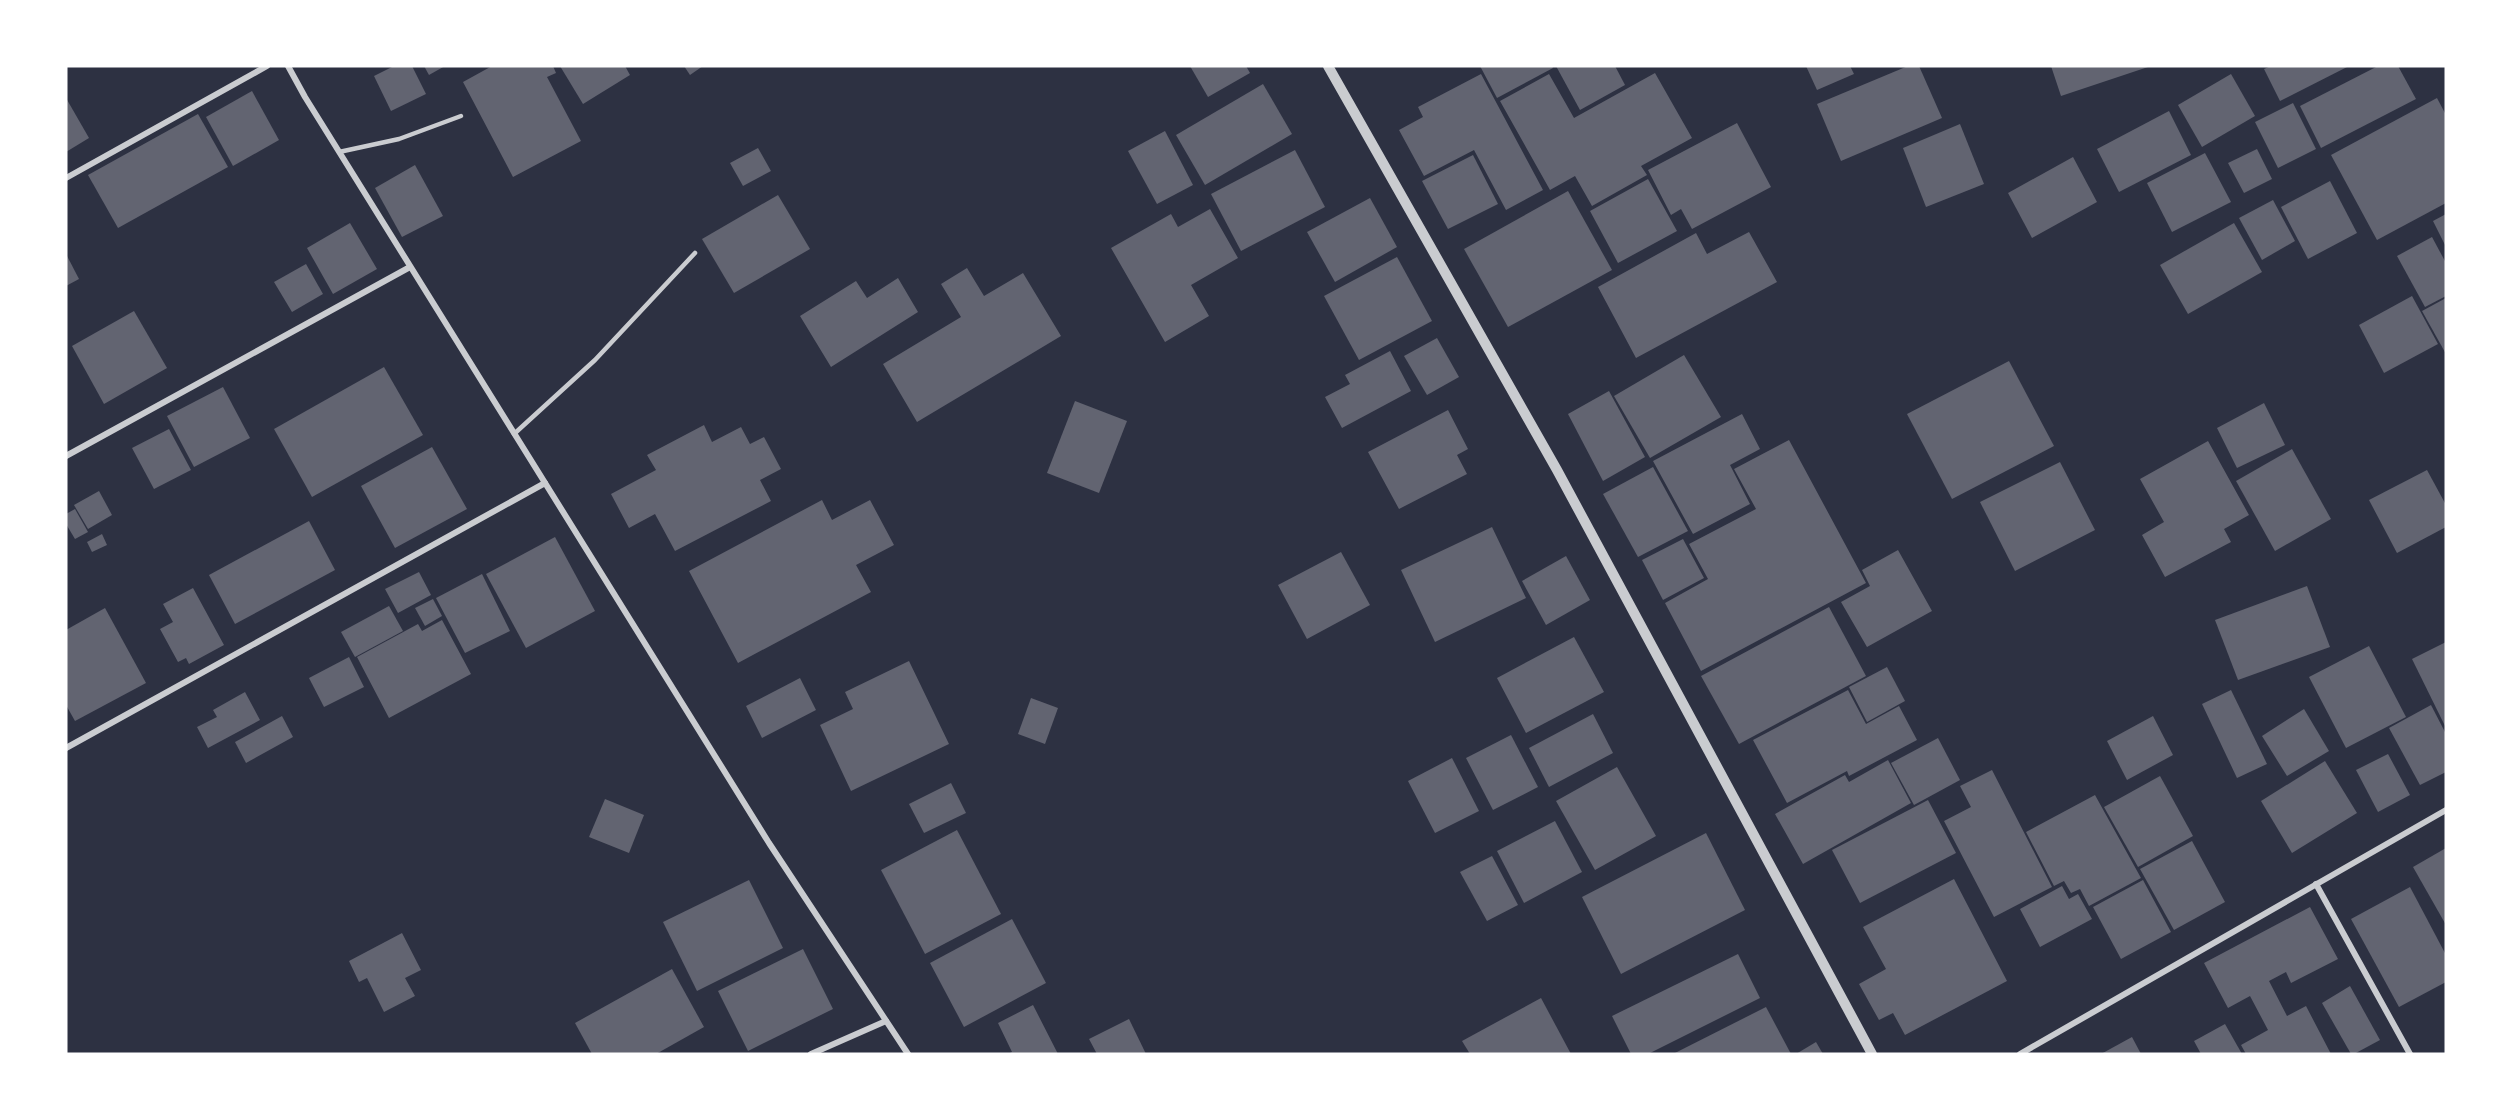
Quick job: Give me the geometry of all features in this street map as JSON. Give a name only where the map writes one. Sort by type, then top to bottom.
[{"type":"street","points":[[66,178],[267,66]]},
{"type":"street","points":[[288,66],[410,267],[769,843],[908,1054]]},
{"type":"street","points":[[1328,66],[1557,470],[1872,1054]]},
{"type":"street","points":[[66,456],[410,267]]},
{"type":"street","points":[[66,748],[545,483]]},
{"type":"street","points":[[2020,1054],[2446,810]]},
{"type":"street","points":[[2316,884],[2410,1054]]},
{"type":"street","points":[[811,1054],[886,1021]]},
{"type":"lane","points":[[339,152],[399,139],[461,116]]},
{"type":"lane","points":[[514,434],[595,360],[695,253]]},
{"type":"building","points":[[394,66],[412,66],[426,94],[391,111],[374,76]]},
{"type":"building","points":[[424,66],[445,66],[429,75]]},
{"type":"building","points":[[492,66],[553,66],[556,73],[547,77],[581,141],[513,177],[463,82]]},
{"type":"building","points":[[560,66],[625,66],[630,75],[583,104]]},
{"type":"building","points":[[684,66],[703,66],[690,75]]},
{"type":"building","points":[[1190,66],[1246,66],[1250,73],[1208,97]]},
{"type":"building","points":[[1480,66],[1552,66],[1553,68],[1497,98]]},
{"type":"building","points":[[1556,66],[1615,66],[1625,85],[1580,110]]},
{"type":"building","points":[[1806,66],[1850,66],[1854,74],[1817,90]]},
{"type":"building","points":[[1908,66],[1919,66],[1942,118],[1841,161],[1817,104]]},
{"type":"building","points":[[2051,66],[2151,66],[2061,96]]},
{"type":"building","points":[[2271,66],[2349,66],[2280,101],[2264,69]]},
{"type":"building","points":[[2378,66],[2398,66],[2416,99],[2321,148],[2300,106]]},
{"type":"building","points":[[1655,73],[1692,138],[1641,166],[1647,175],[1592,206],[1575,176],[1550,190],[1500,101],[1549,74],[1574,118]]},
{"type":"building","points":[[1481,74],[1543,190],[1506,210],[1474,150],[1424,176],[1399,130],[1423,117],[1418,107]]},
{"type":"building","points":[[2231,74],[2255,116],[2202,147],[2178,105]]},
{"type":"building","points":[[1263,84],[1292,134],[1205,185],[1176,135]]},
{"type":"building","points":[[252,91],[279,140],[233,166],[206,117]]},
{"type":"building","points":[[66,98],[89,138],[66,152]]},
{"type":"building","points":[[2437,98],[2446,115],[2446,203],[2377,240],[2331,155]]},
{"type":"building","points":[[2293,103],[2316,149],[2278,168],[2255,122]]},
{"type":"building","points":[[2169,111],[2191,155],[2119,192],[2097,149]]},
{"type":"building","points":[[198,114],[228,167],[118,228],[88,175]]},
{"type":"building","points":[[1737,123],[1771,187],[1692,229],[1681,209],[1671,215],[1648,170]]},
{"type":"building","points":[[1960,124],[1984,184],[1926,207],[1903,148]]},
{"type":"building","points":[[1165,131],[1193,185],[1157,204],[1128,151]]},
{"type":"building","points":[[758,148],[771,171],[743,186],[730,163]]},
{"type":"building","points":[[2257,149],[2272,179],[2244,193],[2228,163]]},
{"type":"building","points":[[1295,150],[1325,207],[1241,251],[1211,194]]},
{"type":"building","points":[[2205,153],[2231,202],[2172,232],[2147,183]]},
{"type":"building","points":[[1473,155],[1498,204],[1448,229],[1422,181]]},
{"type":"building","points":[[2073,157],[2097,202],[2032,238],[2008,193]]},
{"type":"building","points":[[415,165],[443,216],[402,237],[375,188]]},
{"type":"building","points":[[1648,179],[1677,231],[1618,263],[1590,211]]},
{"type":"building","points":[[2330,181],[2357,233],[2308,259],[2281,207]]},
{"type":"building","points":[[1568,191],[1612,270],[1508,327],[1464,249]]},
{"type":"building","points":[[778,195],[810,249],[734,293],[702,239]]},
{"type":"building","points":[[1370,198],[1397,247],[1335,282],[1307,232]]},
{"type":"building","points":[[2273,200],[2295,241],[2262,260],[2239,218]]},
{"type":"building","points":[[1210,209],[1238,258],[1191,285],[1209,316],[1165,342],[1111,248],[1171,214],[1178,227]]},
{"type":"building","points":[[2446,214],[2446,247],[2433,221]]},
{"type":"building","points":[[350,223],[377,269],[333,294],[307,248]]},
{"type":"building","points":[[2234,223],[2262,272],[2188,314],[2160,265]]},
{"type":"building","points":[[1749,232],[1777,282],[1636,358],[1598,287],[1696,233],[1707,254]]},
{"type":"building","points":[[2432,237],[2446,263],[2446,296],[2425,307],[2397,256]]},
{"type":"building","points":[[66,254],[79,279],[66,286]]},
{"type":"building","points":[[1397,257],[1432,321],[1359,360],[1324,296]]},
{"type":"building","points":[[306,264],[323,294],[292,312],[274,282]]},
{"type":"building","points":[[967,268],[984,296],[1023,273],[1061,336],[917,422],[883,364],[961,317],[941,284]]},
{"type":"building","points":[[898,278],[918,312],[831,367],[800,316],[856,281],[867,298]]},
{"type":"building","points":[[2412,296],[2438,344],[2384,373],[2359,325]]},
{"type":"building","points":[[2446,298],[2446,354],[2422,311]]},
{"type":"building","points":[[134,311],[167,368],[104,404],[72,346]]},
{"type":"building","points":[[1437,338],[1459,377],[1427,395],[1404,356]]},
{"type":"building","points":[[1390,351],[1411,391],[1342,428],[1325,397],[1350,384],[1345,375]]},
{"type":"building","points":[[1684,355],[1721,417],[1650,458],[1614,396]]},
{"type":"building","points":[[2009,361],[2054,446],[1952,499],[1907,414]]},
{"type":"building","points":[[384,367],[423,435],[312,497],[274,429]]},
{"type":"building","points":[[223,387],[250,438],[194,467],[167,416]]},
{"type":"building","points":[[1609,391],[1645,457],[1603,481],[1568,414]]},
{"type":"building","points":[[1075,401],[1127,421],[1099,493],[1047,473]]},
{"type":"building","points":[[2264,403],[2285,445],[2237,468],[2217,428]]},
{"type":"building","points":[[1448,410],[1468,449],[1457,455],[1467,474],[1399,509],[1368,452]]},
{"type":"building","points":[[1742,414],[1760,449],[1730,465],[1750,504],[1693,534],[1653,461]]},
{"type":"building","points":[[704,425],[712,442],[741,427],[750,444],[764,437],[781,469],[760,480],[771,501],[675,551],[655,514],[629,528],[611,494],[656,470],[647,455]]},
{"type":"building","points":[[169,429],[191,470],[154,489],[132,448]]},
{"type":"building","points":[[1789,440],[1866,583],[1701,671],[1665,603],[1708,579],[1689,544],[1756,509],[1734,469]]},
{"type":"building","points":[[2208,441],[2249,515],[2224,529],[2231,542],[2165,577],[2142,535],[2164,522],[2140,479]]},
{"type":"building","points":[[432,447],[467,509],[395,548],[361,486]]},
{"type":"building","points":[[2292,449],[2331,519],[2275,551],[2236,481]]},
{"type":"building","points":[[2060,462],[2095,530],[2015,571],[1980,502]]},
{"type":"building","points":[[1653,467],[1688,531],[1638,557],[1603,494]]},
{"type":"building","points":[[2427,470],[2446,505],[2446,527],[2397,553],[2369,500]]},
{"type":"building","points":[[99,491],[112,515],[88,529],[74,505]]},
{"type":"building","points":[[822,500],[832,520],[870,500],[894,545],[856,565],[871,592],[738,663],[689,571]]},
{"type":"building","points":[[75,509],[88,532],[75,539],[66,524],[66,514]]},
{"type":"building","points":[[309,521],[335,570],[235,624],[209,575]]},
{"type":"building","points":[[1492,527],[1526,598],[1435,642],[1401,570]]},
{"type":"building","points":[[102,534],[107,545],[92,552],[87,542]]},
{"type":"building","points":[[555,537],[595,611],[526,648],[486,574]]},
{"type":"building","points":[[1683,539],[1704,578],[1663,600],[1642,560]]},
{"type":"building","points":[[1898,550],[1932,611],[1867,647],[1841,602],[1870,586],[1862,570]]},
{"type":"building","points":[[1341,552],[1370,605],[1307,639],[1278,585]]},
{"type":"building","points":[[1566,556],[1590,600],[1546,625],[1522,581]]},
{"type":"building","points":[[419,572],[431,595],[398,613],[385,589]]},
{"type":"building","points":[[482,574],[510,631],[465,653],[436,598]]},
{"type":"building","points":[[2307,586],[2330,647],[2238,680],[2215,620]]},
{"type":"building","points":[[193,588],[224,645],[189,664],[186,658],[178,662],[160,629],[173,622],[163,604]]},
{"type":"building","points":[[433,599],[442,616],[425,626],[415,608]]},
{"type":"building","points":[[389,606],[403,631],[355,657],[341,632]]},
{"type":"building","points":[[1829,607],[1866,676],[1739,744],[1701,676]]},
{"type":"building","points":[[105,608],[146,683],[75,721],[66,705],[66,630]]},
{"type":"building","points":[[442,620],[471,674],[389,718],[357,657],[418,624],[422,631]]},
{"type":"building","points":[[1574,637],[1604,692],[1526,733],[1497,678]]},
{"type":"building","points":[[2446,642],[2446,728],[2412,659]]},
{"type":"building","points":[[2369,646],[2406,717],[2346,748],[2309,677]]},
{"type":"building","points":[[349,657],[364,687],[324,707],[309,678]]},
{"type":"building","points":[[909,661],[949,744],[851,791],[820,725],[853,709],[845,692]]},
{"type":"building","points":[[1887,667],[1905,701],[1867,722],[1849,687]]},
{"type":"building","points":[[800,678],[816,710],[762,738],[746,706]]},
{"type":"building","points":[[1848,690],[1866,724],[1899,706],[1917,740],[1849,776],[1847,771],[1787,803],[1753,740]]},
{"type":"building","points":[[2231,690],[2267,764],[2237,778],[2202,704]]},
{"type":"building","points":[[245,692],[260,720],[208,748],[197,727],[217,717],[213,710]]},
{"type":"building","points":[[1031,698],[1058,708],[1045,744],[1018,734]]},
{"type":"building","points":[[2431,705],[2446,734],[2446,772],[2420,785],[2389,728]]},
{"type":"building","points":[[2304,709],[2329,751],[2287,776],[2262,736]]},
{"type":"building","points":[[1593,714],[1613,753],[1549,787],[1529,748]]},
{"type":"building","points":[[282,716],[293,737],[246,763],[235,742]]},
{"type":"building","points":[[2153,716],[2173,755],[2127,780],[2107,741]]},
{"type":"building","points":[[1511,735],[1538,787],[1493,810],[1466,758]]},
{"type":"building","points":[[1938,738],[1960,780],[1914,805],[1891,763]]},
{"type":"building","points":[[2388,754],[2410,795],[2378,812],[2356,770]]},
{"type":"building","points":[[1452,758],[1479,811],[1435,833],[1408,781]]},
{"type":"building","points":[[1888,760],[1911,803],[1803,864],[1775,814],[1845,775],[1849,782]]},
{"type":"building","points":[[2325,761],[2357,813],[2292,853],[2261,801]]},
{"type":"building","points":[[1617,767],[1656,836],[1595,870],[1556,801]]},
{"type":"building","points":[[1992,770],[2052,887],[1994,917],[1944,821],[1971,807],[1960,786]]},
{"type":"building","points":[[2160,776],[2193,836],[2138,867],[2104,807]]},
{"type":"building","points":[[951,783],[966,813],[924,833],[909,804]]},
{"type":"building","points":[[2095,795],[2141,878],[2089,906],[2080,889],[2071,893],[2064,881],[2054,886],[2026,832]]},
{"type":"building","points":[[605,799],[644,815],[629,853],[589,837]]},
{"type":"building","points":[[1928,800],[1956,853],[1860,903],[1832,850]]},
{"type":"building","points":[[1555,821],[1582,872],[1524,903],[1497,851]]},
{"type":"building","points":[[957,830],[1001,914],[925,954],[881,870]]},
{"type":"building","points":[[1706,833],[1745,910],[1621,974],[1582,897]]},
{"type":"building","points":[[2192,841],[2225,902],[2174,930],[2140,869]]},
{"type":"building","points":[[2446,848],[2446,925],[2413,867]]},
{"type":"building","points":[[1492,856],[1518,905],[1487,921],[1460,872]]},
{"type":"building","points":[[1954,879],[2007,981],[1905,1035],[1893,1013],[1879,1020],[1859,984],[1886,969],[1863,927]]},
{"type":"building","points":[[749,880],[783,948],[697,991],[663,922]]},
{"type":"building","points":[[2143,880],[2171,932],[2121,959],[2093,907]]},
{"type":"building","points":[[2062,886],[2069,899],[2078,894],[2092,919],[2040,947],[2020,909]]},
{"type":"building","points":[[2410,887],[2446,955],[2446,982],[2399,1007],[2351,919]]},
{"type":"building","points":[[2310,907],[2338,959],[2291,983],[2286,972],[2269,981],[2287,1016],[2306,1006],[2331,1054],[2246,1054],[2241,1045],[2268,1030],[2250,996],[2228,1008],[2204,963]]},
{"type":"building","points":[[1012,919],[1046,983],[964,1027],[930,963]]},
{"type":"building","points":[[402,933],[421,970],[405,978],[415,996],[384,1012],[367,978],[359,982],[349,961]]},
{"type":"building","points":[[803,949],[833,1009],[748,1051],[718,991]]},
{"type":"building","points":[[1738,954],[1760,998],[1648,1054],[1631,1054],[1612,1016]]},
{"type":"building","points":[[672,969],[704,1027],[656,1054],[592,1054],[575,1023]]},
{"type":"building","points":[[2350,986],[2380,1040],[2354,1054],[2351,1054],[2322,1003]]},
{"type":"building","points":[[1541,998],[1571,1054],[1470,1054],[1462,1041]]},
{"type":"building","points":[[1033,1005],[1058,1054],[1008,1054],[1012,1052],[998,1023]]},
{"type":"building","points":[[1766,1007],[1791,1054],[1673,1054]]},
{"type":"building","points":[[1129,1019],[1146,1054],[1097,1054],[1089,1039]]},
{"type":"building","points":[[2225,1024],[2242,1054],[2201,1054],[2194,1041]]},
{"type":"building","points":[[2132,1037],[2141,1054],[2101,1054]]},
{"type":"building","points":[[1816,1042],[1823,1054],[1796,1054]]}]
